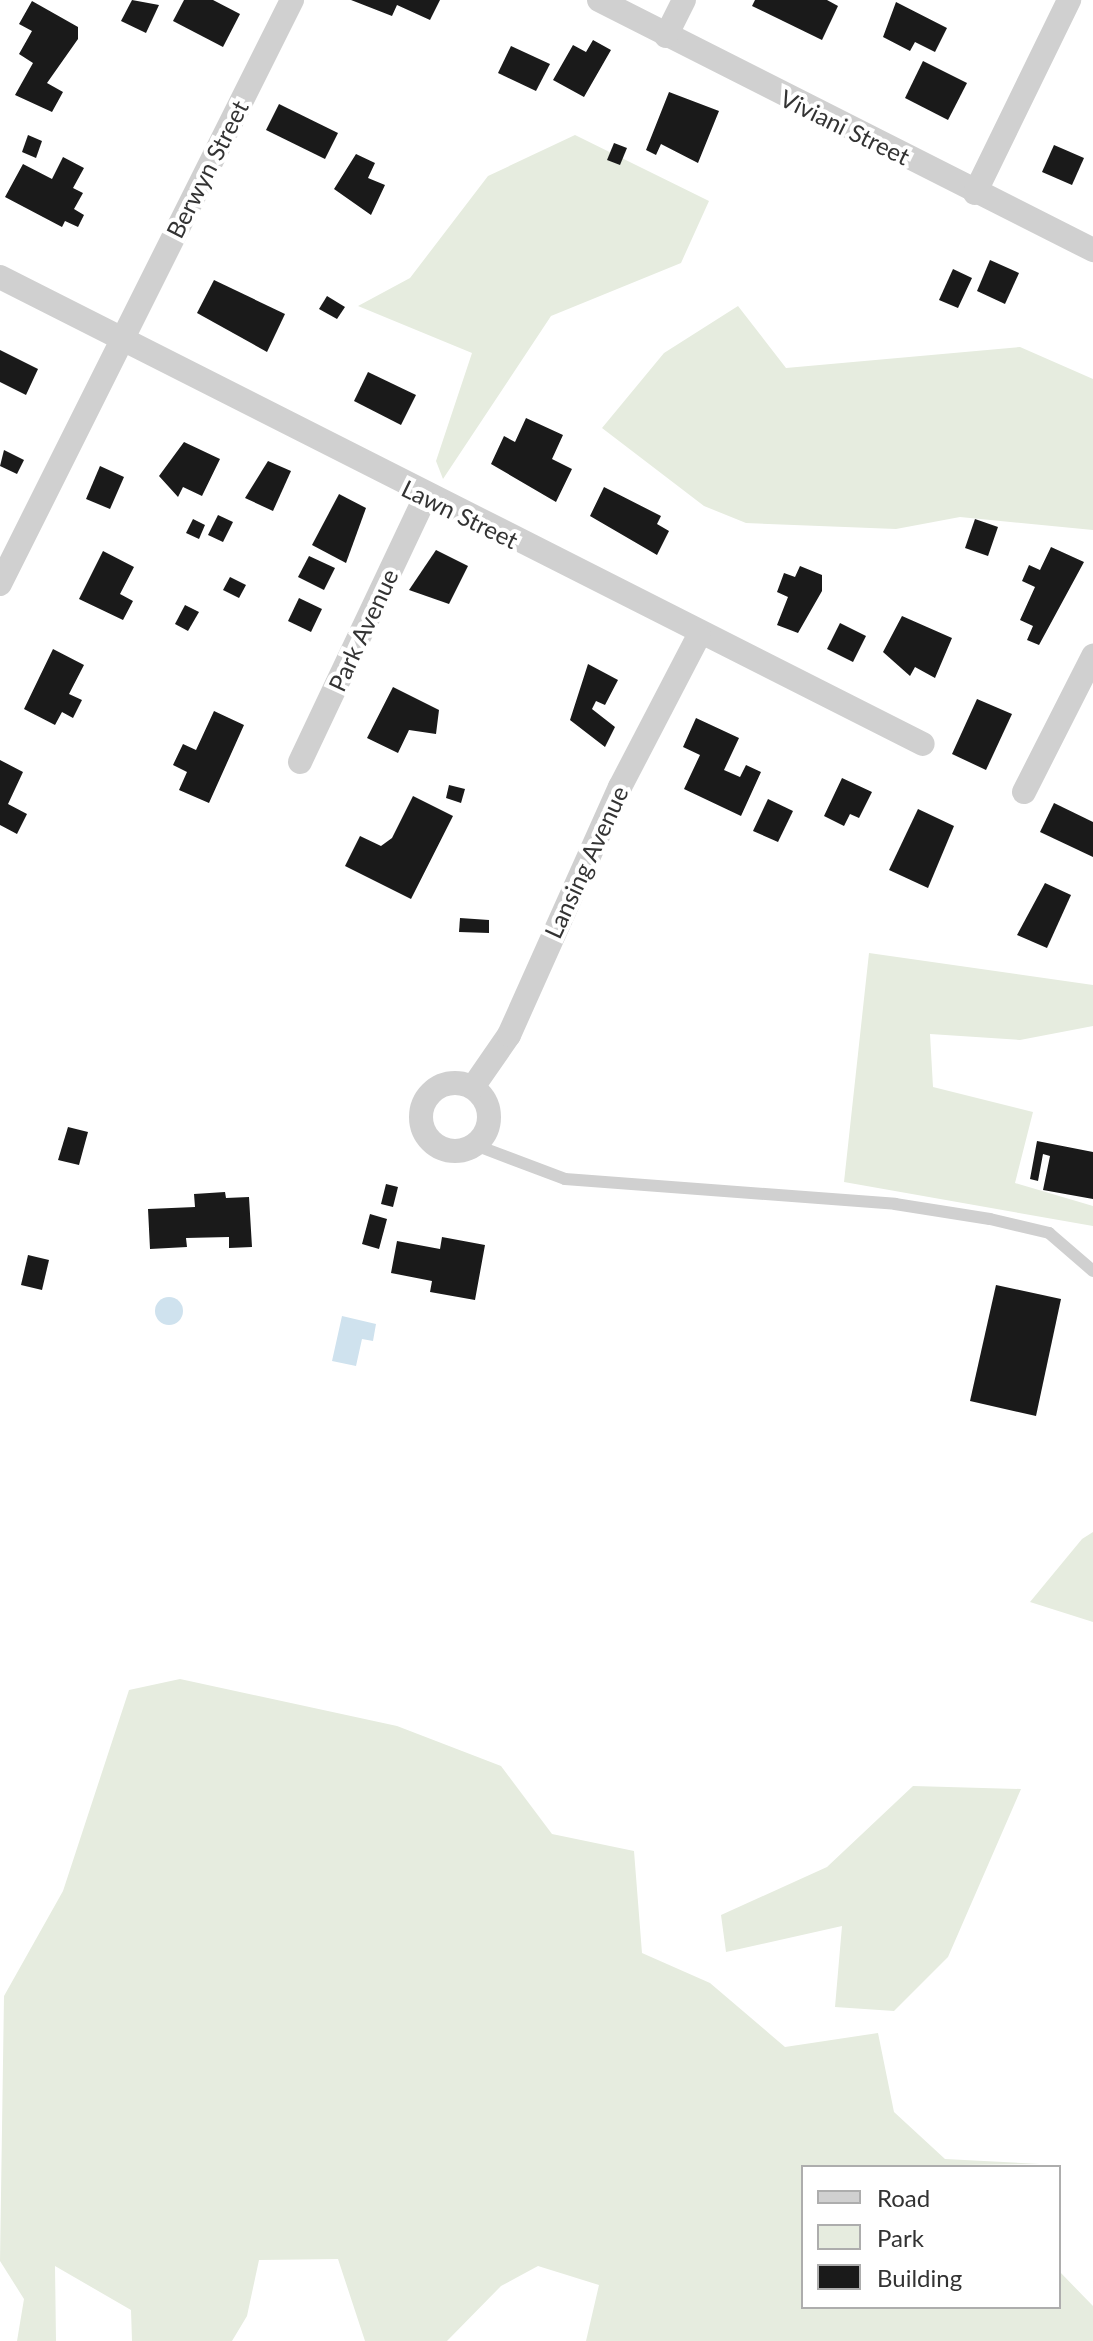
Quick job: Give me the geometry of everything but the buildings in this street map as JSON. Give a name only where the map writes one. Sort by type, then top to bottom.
[{"type":"street","name":"Berwyn Street","points":[[0,584],[292,0]]},
{"type":"street","name":"Viviani Street","points":[[599,0],[975,193],[1093,250]]},
{"type":"street","points":[[666,36],[684,0]]},
{"type":"street","points":[[975,193],[1069,0]]},
{"type":"street","name":"Lawn Street","points":[[0,277],[121,337],[425,498],[923,744]]},
{"type":"street","name":"Park Avenue","points":[[300,762],[425,498]]},
{"type":"street","name":"Lansing Avenue","points":[[473,1087],[509,1035],[699,635]]},
{"type":"street","points":[[1024,792],[1093,656]]},
{"type":"street","points":[[452,1083],[473,1087],[489,1116],[475,1145],[441,1148],[421,1121],[433,1090],[452,1083]]},
{"type":"lane","points":[[475,1145],[565,1179],[895,1204],[990,1219],[1049,1233],[1093,1271]]},
{"type":"green space","points":[[575,135],[709,201],[681,263],[551,316],[443,479],[436,461],[472,353],[358,306],[410,278],[488,176]]},
{"type":"green space","points":[[738,306],[786,368],[1020,347],[1093,379],[1093,530],[960,517],[896,529],[746,523],[704,506],[602,428],[664,353]]},
{"type":"green space","points":[[869,953],[1093,985],[1093,1026],[1020,1040],[930,1034],[933,1087],[1033,1112],[1015,1183],[1093,1206],[1093,1226],[844,1182]]},
{"type":"green space","points":[[1093,1532],[1093,1622],[1030,1602],[1082,1539]]},
{"type":"green space","points":[[180,1679],[397,1726],[501,1766],[552,1834],[634,1851],[642,1953],[710,1983],[785,2047],[878,2033],[894,2112],[945,2159],[1040,2164],[801,2165],[801,2309],[1061,2309],[1061,2273],[1093,2306],[1093,2341],[586,2341],[599,2285],[538,2266],[501,2286],[447,2341],[365,2341],[338,2259],[259,2260],[247,2316],[232,2341],[132,2341],[131,2310],[55,2266],[56,2341],[17,2341],[24,2299],[0,2261],[4,1996],[63,1891],[129,1690]]},
{"type":"green space","points":[[913,1786],[1021,1789],[948,1957],[894,2011],[835,2007],[842,1926],[726,1952],[721,1915],[827,1867]]},
{"type":"water","points":[[169,1297],[179,1301],[183,1311],[179,1321],[169,1325],[159,1321],[155,1311],[159,1301]]},
{"type":"water","points":[[342,1316],[376,1324],[373,1341],[362,1339],[356,1366],[332,1361]]}]
